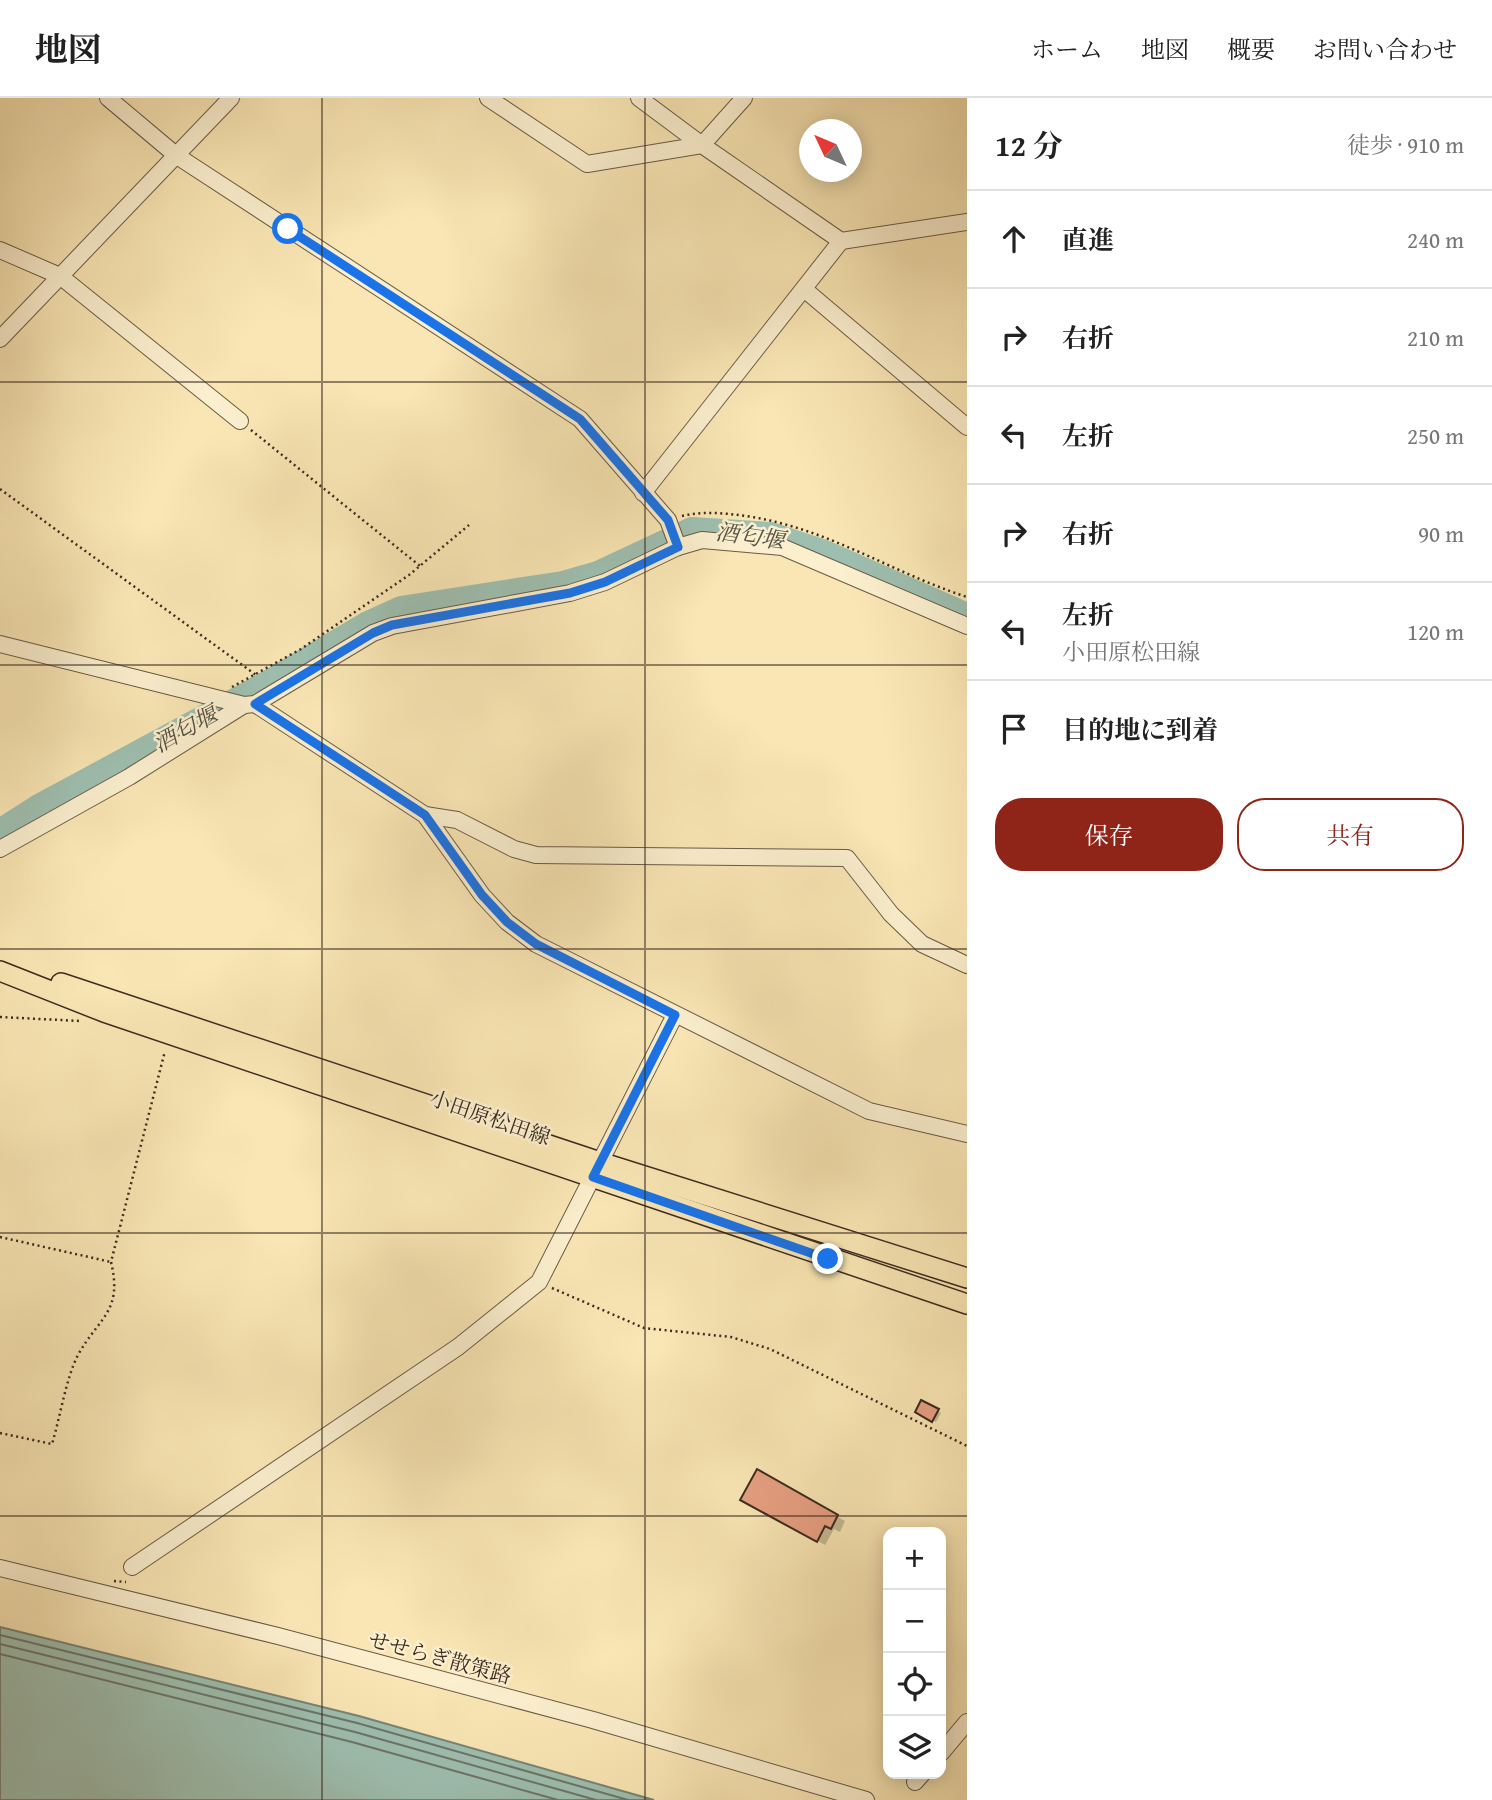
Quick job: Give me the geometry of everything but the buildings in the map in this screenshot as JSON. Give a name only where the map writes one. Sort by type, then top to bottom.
[{"type":"main road","name":"小田原松田線","points":[[0,964],[596,1169],[967,1304]]},
{"type":"main road","name":"小田原松田線","points":[[0,971],[169,1034],[596,1169],[967,1278]]},
{"type":"street","points":[[108,98],[177,156],[580,419],[668,520],[678,547]]},
{"type":"street","points":[[0,339],[231,98]]},
{"type":"street","points":[[488,98],[587,164],[702,145],[744,98]]},
{"type":"street","points":[[639,98],[841,241],[967,222]]},
{"type":"street","points":[[643,493],[841,241]]},
{"type":"street","points":[[0,250],[60,276],[240,421]]},
{"type":"street","points":[[804,289],[967,427]]},
{"type":"street","points":[[0,849],[129,777],[373,633],[392,625],[570,593],[605,582],[678,547],[702,540],[724,540],[782,548],[967,626]]},
{"type":"street","points":[[0,644],[250,705],[425,815],[482,895],[507,922],[536,944],[869,1111],[967,1134]]},
{"type":"street","points":[[425,815],[457,820],[514,849],[536,855],[847,859],[891,914],[922,944],[967,965]]},
{"type":"street","points":[[132,1567],[458,1347],[539,1282],[675,1015]]},
{"type":"street","name":"せせらぎ散策路","points":[[0,1568],[278,1636],[593,1720],[866,1800]]},
{"type":"street","points":[[946,1746],[967,1723]]},
{"type":"path","points":[[240,421],[420,566]]},
{"type":"path","points":[[0,489],[256,676]]},
{"type":"path","points":[[668,520],[718,512],[779,521],[824,536],[939,588],[967,597]]},
{"type":"path","points":[[210,697],[256,676],[301,649],[420,566],[469,525]]},
{"type":"path","points":[[0,1017],[79,1023],[89,1006]]},
{"type":"path","points":[[0,1433],[52,1444],[78,1356],[99,1328],[117,1287],[111,1262],[169,1034]]},
{"type":"path","points":[[0,1237],[111,1262]]},
{"type":"path","points":[[539,1282],[643,1328],[731,1337],[770,1349],[967,1446]]},
{"type":"water","points":[[0,1627],[359,1716],[654,1800],[0,1800]]},
{"type":"waterway","name":"酒匂堰","points":[[0,832],[39,807],[265,685],[368,624],[401,609],[563,584],[598,574],[692,530],[771,535],[822,552],[967,616]]},
{"type":"route","points":[[288,229],[580,419],[668,520],[678,547],[605,582],[570,593],[392,625],[373,633],[255,704],[425,815],[482,895],[507,922],[536,944],[675,1015],[593,1177],[828,1259]]}]
